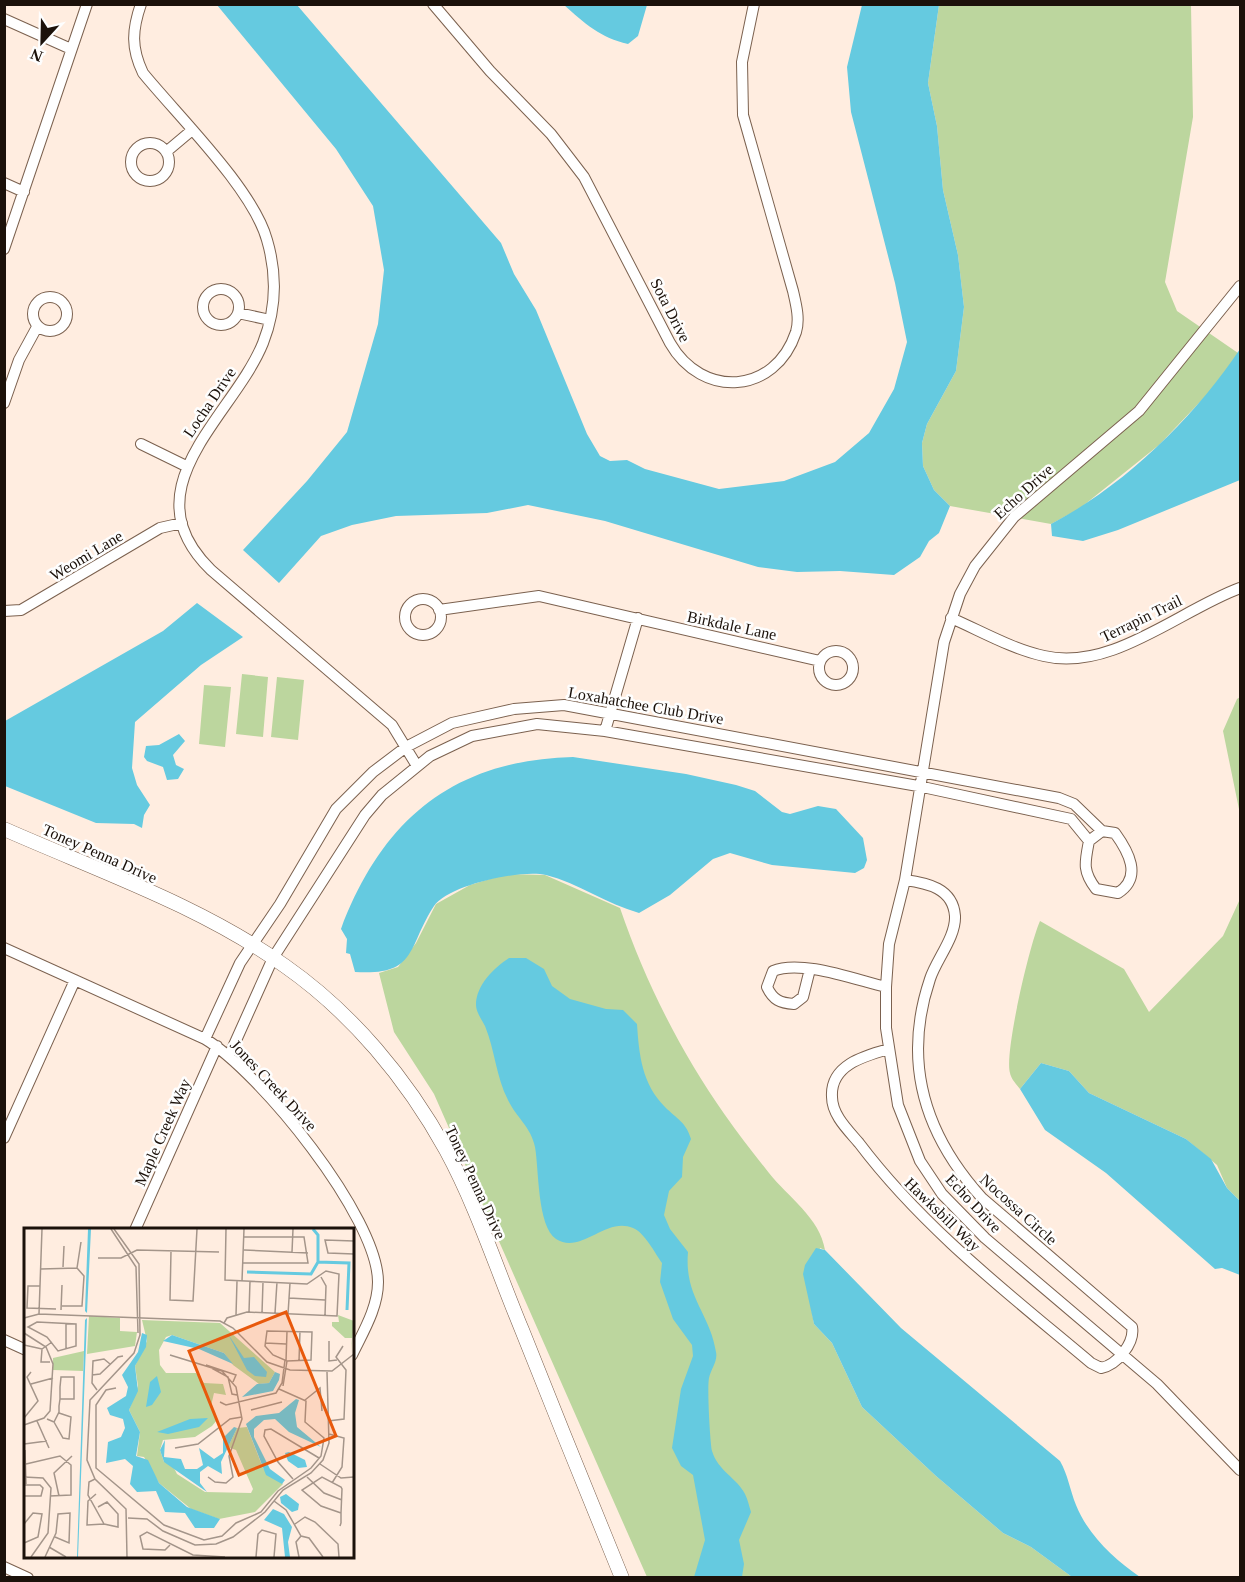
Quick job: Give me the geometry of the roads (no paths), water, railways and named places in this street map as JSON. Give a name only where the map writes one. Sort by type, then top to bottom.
[{"type":"street","points":[[4,249],[87,4]]},
{"type":"street","name":"Locha Drive","points":[[141,4],[133,27],[136,58],[143,73],[245,196],[267,238],[274,287],[270,320],[256,359],[186,466],[180,499],[182,523],[202,561],[392,725],[417,766]]},
{"type":"street","name":"Sota Drive","points":[[433,4],[490,71],[551,134],[584,177],[670,343],[683,363],[708,378],[734,383],[763,375],[774,369],[796,330],[797,311],[793,291],[743,116],[742,62],[754,4]]},
{"type":"street","points":[[4,19],[71,49]]},
{"type":"street","points":[[166,152],[191,131]]},
{"type":"street","points":[[4,183],[24,192]]},
{"type":"street","name":"Echo Drive","points":[[1240,286],[1139,411],[1014,517],[993,540],[975,567],[951,618],[918,786],[905,880],[889,944],[886,987],[889,1049],[898,1105],[907,1134],[920,1161],[942,1194],[985,1238],[1122,1354],[1195,1421],[1240,1470]]},
{"type":"street","points":[[238,313],[270,320]]},
{"type":"street","points":[[4,404],[19,360],[37,327]]},
{"type":"street","points":[[141,444],[186,466]]},
{"type":"street","name":"Weomi Lane","points":[[4,611],[21,610],[160,528],[182,523]]},
{"type":"street","name":"Terrapin Trail","points":[[951,618],[1029,652],[1047,657],[1076,659],[1113,650],[1240,588]]},
{"type":"street","name":"Birkdale Lane","points":[[439,610],[539,596],[820,661]]},
{"type":"street","points":[[605,731],[638,618]]},
{"type":"street","name":"Loxahatchee Club Drive","points":[[253,945],[336,809],[373,772],[406,747],[452,723],[514,709],[564,705],[832,756],[921,770]]},
{"type":"street","name":"Loxahatchee Club Drive","points":[[273,958],[364,815],[382,795],[430,756],[472,736],[510,727],[537,724],[605,731],[918,786]]},
{"type":"street","points":[[921,770],[1059,798],[1074,804],[1102,831],[1115,833],[1132,863],[1131,877],[1125,889],[1118,893],[1096,889],[1086,877],[1085,862],[1089,841],[1102,831]]},
{"type":"street","points":[[918,786],[1071,819],[1089,841]]},
{"type":"street","name":"Toney Penna Drive","points":[[4,829],[210,921],[253,945],[320,994],[378,1052],[403,1083],[447,1152],[622,1578]]},
{"type":"street","name":"Nocossa Circle","points":[[905,880],[938,888],[950,901],[955,918],[950,936],[933,968],[919,1023],[919,1070],[933,1125],[961,1175],[982,1198],[1132,1327],[1131,1339],[1122,1354]]},
{"type":"street","points":[[205,1039],[240,963],[253,945]]},
{"type":"street","name":"Jones Creek Drive","points":[[4,948],[217,1046],[304,1138],[327,1167],[354,1216],[373,1260],[378,1280],[375,1303],[354,1350]]},
{"type":"street","points":[[228,1056],[273,958]]},
{"type":"street","points":[[810,969],[886,987]]},
{"type":"street","points":[[4,1138],[75,980]]},
{"type":"street","name":"Maple Creek Way","points":[[137,1228],[217,1046]]},
{"type":"street","name":"Hawksbill Way","points":[[889,1049],[847,1064],[837,1078],[831,1095],[834,1111],[881,1172],[914,1208],[983,1272],[1090,1363],[1101,1368],[1108,1366],[1122,1354]]},
{"type":"street","points":[[354,1326],[363,1330]]},
{"type":"street","points":[[4,1340],[24,1349]]},
{"type":"street","points":[[4,1567],[28,1578]]},
{"type":"water","points":[[217,5],[297,5],[501,243],[514,274],[536,310],[587,434],[600,456],[610,461],[627,460],[645,469],[719,489],[784,481],[835,462],[869,433],[894,389],[907,342],[895,283],[851,112],[847,67],[862,5],[939,5],[928,83],[937,126],[943,190],[958,255],[964,307],[956,371],[927,424],[922,443],[923,466],[934,490],[950,506],[939,533],[929,541],[920,557],[894,575],[840,571],[797,572],[758,567],[605,521],[528,505],[487,513],[396,516],[352,525],[321,536],[279,583],[243,550],[307,481],[347,432],[378,324],[384,270],[373,206],[336,149]]},
{"type":"water","points":[[564,5],[647,5],[638,36],[628,44],[601,34]]},
{"type":"water","points":[[1240,349],[1240,480],[1118,530],[1083,541],[1052,536],[1051,524],[1105,490],[1156,448],[1202,400]]},
{"type":"water","points":[[197,603],[243,637],[201,665],[135,722],[132,768],[137,785],[150,805],[144,815],[142,828],[134,824],[96,823],[5,786],[5,721],[163,631]]},
{"type":"water","points":[[179,734],[185,741],[173,755],[176,765],[184,769],[178,779],[167,780],[163,767],[147,761],[144,757],[146,746],[159,745]]},
{"type":"water","points":[[573,757],[686,774],[736,785],[755,791],[782,812],[790,814],[818,806],[836,809],[863,838],[867,860],[864,868],[855,873],[772,865],[730,853],[713,859],[670,895],[639,913],[546,875],[520,874],[486,880],[454,891],[442,898],[434,906],[414,946],[401,964],[375,972],[355,972],[350,954],[346,953],[347,939],[341,929],[358,890],[378,857],[401,827],[427,803],[458,784],[492,770],[530,761]]},
{"type":"water","points":[[509,958],[526,958],[544,969],[552,986],[570,999],[606,1009],[623,1010],[637,1024],[643,1068],[651,1089],[689,1133],[691,1139],[683,1157],[682,1177],[669,1191],[664,1215],[670,1229],[688,1252],[690,1281],[709,1326],[716,1352],[708,1384],[712,1451],[719,1464],[742,1488],[751,1512],[739,1540],[744,1564],[742,1577],[694,1577],[705,1540],[693,1475],[681,1466],[672,1448],[681,1389],[693,1356],[692,1345],[673,1319],[660,1282],[662,1263],[645,1238],[633,1228],[613,1227],[575,1242],[565,1243],[556,1239],[545,1222],[533,1140],[504,1091],[485,1026],[476,1008],[482,984]]},
{"type":"water","points":[[1041,1063],[1069,1071],[1089,1093],[1186,1139],[1211,1159],[1227,1188],[1240,1201],[1240,1275],[1222,1268],[1215,1269],[1106,1173],[1045,1130],[1020,1089]]},
{"type":"water","points":[[816,1248],[825,1250],[901,1328],[1060,1461],[1076,1505],[1087,1526],[1111,1554],[1140,1577],[1072,1577],[1031,1547],[1003,1533],[936,1476],[862,1407],[832,1343],[814,1324],[803,1274],[805,1265]]}]
